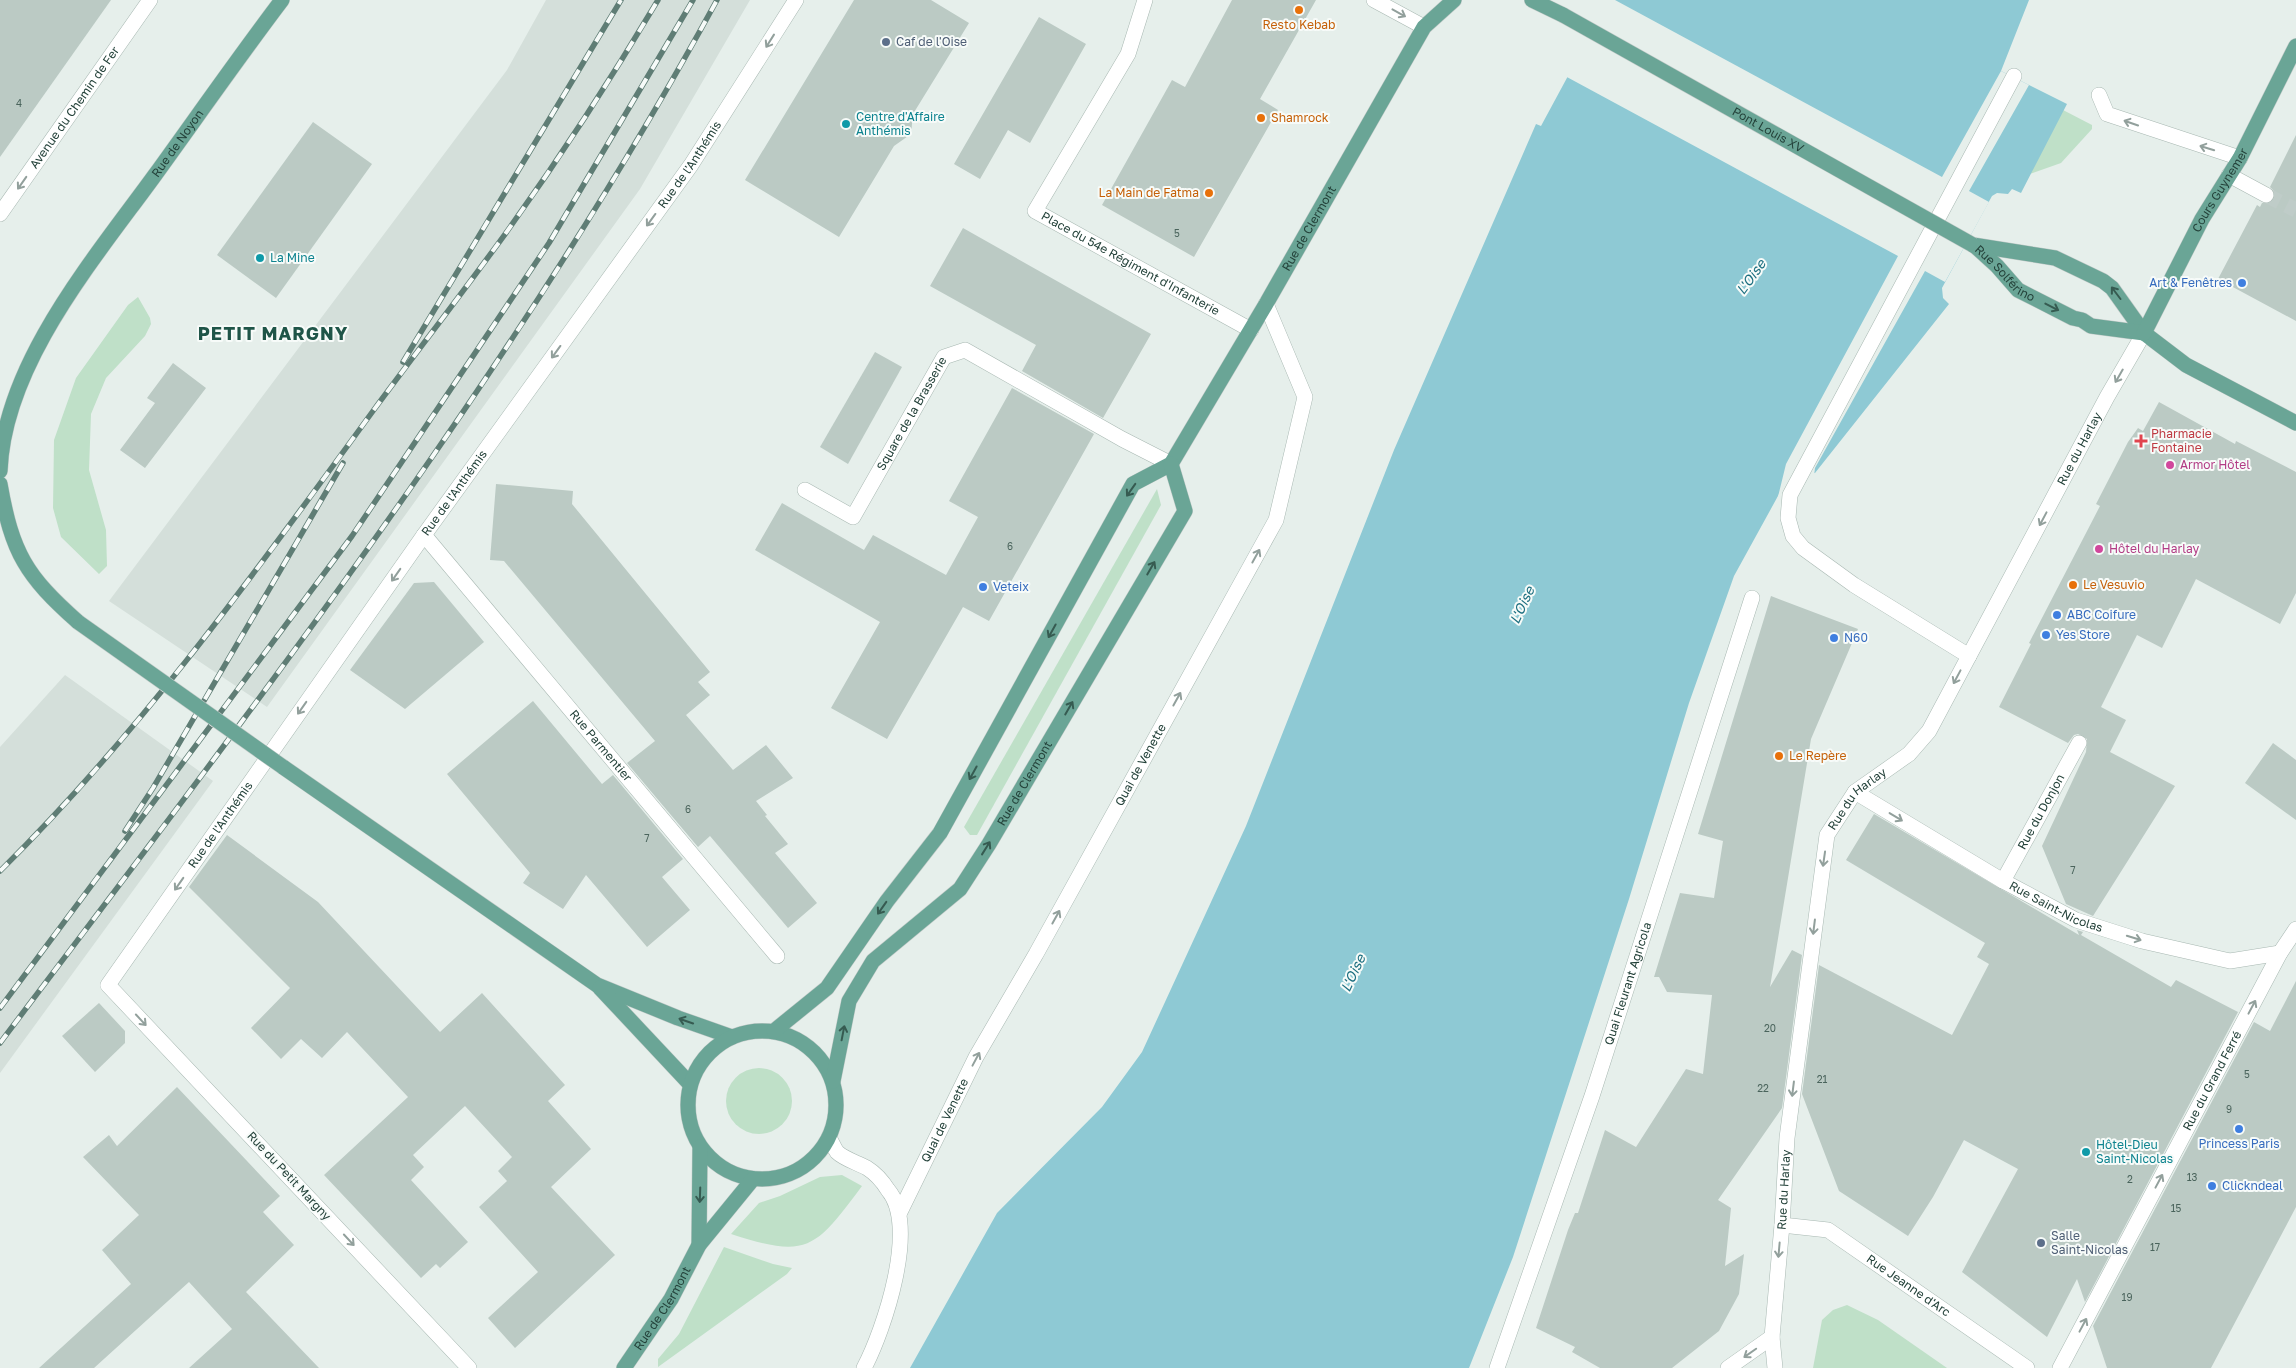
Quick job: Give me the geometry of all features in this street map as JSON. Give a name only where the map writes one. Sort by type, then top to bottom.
[{"type":"main road","name":"Rue de Noyon","points":[[0,471],[1,449],[7,420],[40,342],[74,287],[282,0]]},
{"type":"main road","name":"Rue de Clermont","points":[[833,1080],[849,1001],[873,961],[960,889],[989,844],[1185,510],[1171,464],[1251,330],[1424,27],[1454,0]]},
{"type":"main road","name":"Pont Louis XV","points":[[1532,0],[1563,15],[1974,245]]},
{"type":"main road","name":"Cours Guynemer","points":[[2144,333],[2202,219],[2240,158],[2296,46]]},
{"type":"main road","name":"Rue Solférino","points":[[1974,245],[1997,266],[2018,290],[2091,326],[2144,333]]},
{"type":"main road","name":"Rue Solférino","points":[[1974,245],[2055,258],[2103,281],[2112,288],[2144,333],[2186,366],[2296,423]]},
{"type":"main road","points":[[774,1031],[827,988],[887,901],[940,833],[1133,484],[1171,464]]},
{"type":"main road","points":[[0,484],[6,517],[14,545],[30,574],[50,597],[78,622],[597,985],[690,1084]]},
{"type":"main road","points":[[597,985],[678,1018],[732,1036]]},
{"type":"main road","points":[[753,1031],[774,1031],[794,1037],[811,1048],[824,1063],[833,1080],[837,1100],[836,1120],[829,1138],[816,1157],[798,1170],[776,1178],[754,1179],[733,1174],[715,1163],[700,1147],[691,1127],[688,1106],[690,1084],[700,1065],[714,1048],[732,1036],[753,1031]]},
{"type":"main road","name":"Rue de Clermont","points":[[698,1245],[700,1147]]},
{"type":"main road","name":"Rue de Clermont","points":[[624,1368],[671,1299],[698,1245],[754,1179]]},
{"type":"street","name":"Avenue du Chemin de Fer","points":[[0,214],[150,0]]},
{"type":"street","name":"Rue de l'Anthémis","points":[[108,984],[424,535],[691,165],[796,0]]},
{"type":"street","name":"Place du 54e Régiment d'Infanterie","points":[[1145,0],[1128,54],[1035,211],[1251,330]]},
{"type":"street","points":[[1374,0],[1424,27]]},
{"type":"street","points":[[1969,656],[1854,585],[1803,548],[1793,536],[1788,518],[1790,495],[2014,76]]},
{"type":"street","points":[[2099,95],[2107,114],[2240,158]]},
{"type":"street","points":[[2229,175],[2266,195]]},
{"type":"street","name":"Quai de Venette","points":[[864,1368],[873,1351],[898,1270],[900,1212],[976,1057],[1276,520],[1305,397],[1266,304]]},
{"type":"street","name":"Rue du Harlay","points":[[1775,1368],[1772,1337],[1782,1225],[1787,1138],[1827,835],[1855,792],[1909,754],[1929,731],[2107,397],[2144,333]]},
{"type":"street","name":"Square de la Brasserie","points":[[806,490],[853,517],[944,358],[965,350],[1122,439],[1171,464]]},
{"type":"street","name":"Rue Parmentier","points":[[424,535],[777,956]]},
{"type":"street","name":"Quai Fleurant Agricola","points":[[1497,1368],[1592,1096],[1752,598]]},
{"type":"street","name":"Rue du Donjon","points":[[2003,881],[2079,743]]},
{"type":"street","name":"Rue Saint-Nicolas","points":[[1855,792],[2003,881],[2076,920],[2142,941],[2230,961],[2280,953]]},
{"type":"street","name":"Rue du Grand Ferré","points":[[2060,1368],[2280,953],[2296,929]]},
{"type":"street","name":"Rue du Petit Margny","points":[[108,984],[469,1368]]},
{"type":"street","name":"Quai de Venette","points":[[829,1138],[837,1152],[868,1169],[890,1191],[900,1212]]},
{"type":"street","name":"Rue Jeanne d'Arc","points":[[1782,1225],[1828,1230],[2027,1368]]},
{"type":"street","points":[[1728,1368],[1772,1337]]},
{"type":"shaded area","points":[[546,0],[750,0],[640,189],[267,707],[109,601],[507,70]]},
{"type":"shaded area","points":[[65,675],[213,781],[0,1073],[0,747]]},
{"type":"green space","points":[[2063,110],[2092,125],[2092,129],[2061,163],[2030,174]]},
{"type":"green space","points":[[138,297],[150,318],[151,324],[145,336],[106,378],[91,414],[89,470],[106,530],[107,566],[99,574],[61,537],[53,508],[54,440],[76,378],[128,305]]},
{"type":"green space","points":[[1157,489],[1161,505],[977,835],[970,835],[964,827]]},
{"type":"green space","points":[[759,1068],[772,1071],[782,1078],[789,1088],[792,1101],[789,1114],[782,1124],[772,1131],[759,1134],[746,1131],[736,1124],[729,1114],[726,1101],[729,1088],[736,1078],[746,1071]]},
{"type":"green space","points":[[842,1175],[862,1186],[833,1224],[808,1243],[794,1246],[777,1246],[731,1234],[759,1203],[780,1196],[820,1177]]},
{"type":"green space","points":[[724,1247],[773,1264],[792,1268],[787,1274],[658,1367],[658,1359],[679,1334]]},
{"type":"green space","points":[[1847,1305],[1878,1320],[1947,1368],[1813,1368],[1822,1320],[1833,1310]]},
{"type":"water","name":"L'Oise","points":[[1609,0],[2029,0],[2001,71],[2067,104],[2021,193],[2012,189],[2008,194],[1997,193],[1992,196],[1942,288],[1943,298],[1949,304],[1815,473],[1789,476],[1734,576],[1689,703],[1629,899],[1513,1257],[1469,1368],[910,1368],[997,1213],[1102,1107],[1142,1052],[1246,826],[1394,450],[1536,124],[1541,126]]},
{"type":"pier","points":[[1607,0],[1615,0],[1942,177],[2001,71],[2029,85],[1969,191],[1989,202],[1945,282],[1925,271],[1815,468],[1814,476],[1805,472],[1791,478],[1776,505],[1786,464],[1898,256],[1565,76]]},
{"type":"building","points":[[0,0],[111,0],[0,157]]},
{"type":"building","name":"Centre d'Affaire Anthémis","points":[[854,0],[931,0],[969,23],[913,114],[911,134],[894,146],[839,237],[745,180]]},
{"type":"building","points":[[1232,0],[1316,0],[1260,99],[1278,110],[1194,257],[1102,205],[1172,80],[1185,87]]},
{"type":"building","points":[[1039,17],[1086,44],[1030,143],[1008,130],[980,179],[954,164]]},
{"type":"building","points":[[313,122],[372,164],[276,298],[217,255]]},
{"type":"building","points":[[2296,135],[2296,321],[2218,279],[2257,205],[2260,207],[2262,203],[2270,203],[2274,199],[2274,191],[2270,187]]},
{"type":"building","points":[[963,228],[1151,334],[1103,418],[1022,371],[1036,345],[930,286]]},
{"type":"building","points":[[875,352],[902,367],[848,464],[820,447]]},
{"type":"building","points":[[173,363],[206,388],[145,468],[120,450],[155,403],[147,398]]},
{"type":"building","points":[[1012,388],[1094,434],[989,621],[963,607],[887,739],[831,708],[880,622],[755,550],[782,503],[864,550],[873,535],[946,575],[978,517],[949,501]]},
{"type":"building","points":[[2159,402],[2235,444],[2236,441],[2296,472],[2296,593],[2280,624],[2196,579],[2162,648],[2137,635],[2101,707],[2126,720],[2110,752],[2175,786],[2093,916],[2066,904],[2042,846],[2086,752],[2087,739],[2078,734],[2074,735],[2068,743],[1999,707],[2031,644],[2029,643],[2100,506],[2096,504],[2128,442],[2138,428],[2143,431]]},
{"type":"building","points":[[496,484],[573,491],[572,504],[710,672],[698,682],[710,695],[686,715],[733,770],[766,745],[793,778],[756,801],[767,815],[765,816],[788,844],[775,853],[817,903],[788,928],[710,836],[698,847],[627,763],[655,741],[504,561],[490,560]]},
{"type":"building","points":[[434,582],[484,642],[405,709],[350,670],[414,583]]},
{"type":"building","points":[[1771,596],[1858,629],[1811,739],[1770,987],[1792,950],[1802,955],[1782,1108],[1718,1200],[1731,1208],[1725,1266],[1744,1254],[1739,1294],[1719,1331],[1672,1368],[1600,1368],[1572,1352],[1575,1347],[1536,1328],[1568,1230],[1575,1213],[1578,1213],[1605,1130],[1636,1147],[1686,1069],[1703,1074],[1712,995],[1667,992],[1659,977],[1654,977],[1680,893],[1714,898],[1723,841],[1698,834]]},
{"type":"building","points":[[533,701],[602,784],[613,775],[683,859],[662,877],[690,910],[647,947],[586,875],[563,909],[523,883],[530,873],[447,774]]},
{"type":"building","points":[[2273,743],[2296,760],[2296,820],[2245,783]]},
{"type":"building","points":[[1874,814],[2079,935],[2077,930],[2083,932],[2081,935],[2171,987],[2176,980],[2238,1012],[2085,1302],[2077,1279],[2047,1337],[1962,1272],[2018,1169],[1964,1140],[1933,1197],[1908,1236],[1839,1191],[1802,1094],[1819,965],[1952,1035],[1989,964],[1977,957],[1985,943],[1846,860]]},
{"type":"building","points":[[227,835],[318,902],[440,1032],[482,993],[565,1085],[548,1101],[591,1149],[551,1187],[615,1255],[515,1348],[488,1318],[538,1272],[479,1207],[507,1181],[498,1171],[512,1157],[465,1106],[413,1155],[424,1167],[411,1180],[468,1242],[440,1268],[436,1264],[421,1278],[324,1175],[408,1097],[347,1032],[322,1058],[301,1039],[281,1059],[251,1028],[290,988],[189,887]]},
{"type":"building","points":[[2296,981],[2296,1207],[2211,1368],[2107,1368],[2093,1326],[2254,1022],[2270,1031]]},
{"type":"building","points":[[99,1003],[125,1031],[125,1043],[95,1072],[62,1036]]},
{"type":"building","points":[[177,1087],[280,1196],[263,1212],[294,1245],[246,1292],[319,1368],[189,1368],[232,1329],[189,1282],[94,1368],[39,1368],[131,1284],[102,1250],[139,1215],[83,1157],[109,1135],[117,1146]]},
{"type":"tunnel","points":[[2266,195],[2296,210]]},
{"type":"railway","points":[[403,362],[621,0]]},
{"type":"railway","points":[[0,871],[52,818],[101,763],[196,649],[241,590],[528,202],[585,117],[658,0]]},
{"type":"railway","points":[[0,1008],[352,536],[549,243],[693,0]]},
{"type":"railway","points":[[0,1043],[285,663],[378,534],[468,404],[555,272],[639,138],[717,0]]},
{"type":"railway","points":[[125,831],[153,788],[343,463]]},
{"type":"place","name":"Resto Kebab","points":[[1299,10]]},
{"type":"place","name":"Caf de l'Oise","points":[[886,42]]},
{"type":"place","name":"Shamrock","points":[[1261,118]]},
{"type":"place","name":"Centre d'Affaire Anthémis","points":[[846,124]]},
{"type":"place","name":"La Main de Fatma","points":[[1209,193]]},
{"type":"place","name":"La Mine","points":[[260,258]]},
{"type":"place","name":"Art & Fenêtres","points":[[2242,283]]},
{"type":"place","name":"Pharmacie Fontaine","points":[[2141,441]]},
{"type":"place","name":"Armor Hôtel","points":[[2170,465]]},
{"type":"place","name":"Hôtel du Harlay","points":[[2099,549]]},
{"type":"place","name":"Le Vesuvio","points":[[2073,585]]},
{"type":"place","name":"Veteix","points":[[983,587]]},
{"type":"place","name":"ABC Coifure","points":[[2057,615]]},
{"type":"place","name":"Yes Store","points":[[2046,635]]},
{"type":"place","name":"N60","points":[[1834,638]]},
{"type":"place","name":"Le Repère","points":[[1779,756]]},
{"type":"place","name":"Princess Paris","points":[[2239,1129]]},
{"type":"place","name":"Hôtel-Dieu Saint-Nicolas","points":[[2086,1152]]},
{"type":"place","name":"Clickndeal","points":[[2212,1186]]},
{"type":"place","name":"Salle Saint-Nicolas","points":[[2041,1243]]},
{"type":"district","name":"PETIT MARGNY","points":[[273,334]]}]
